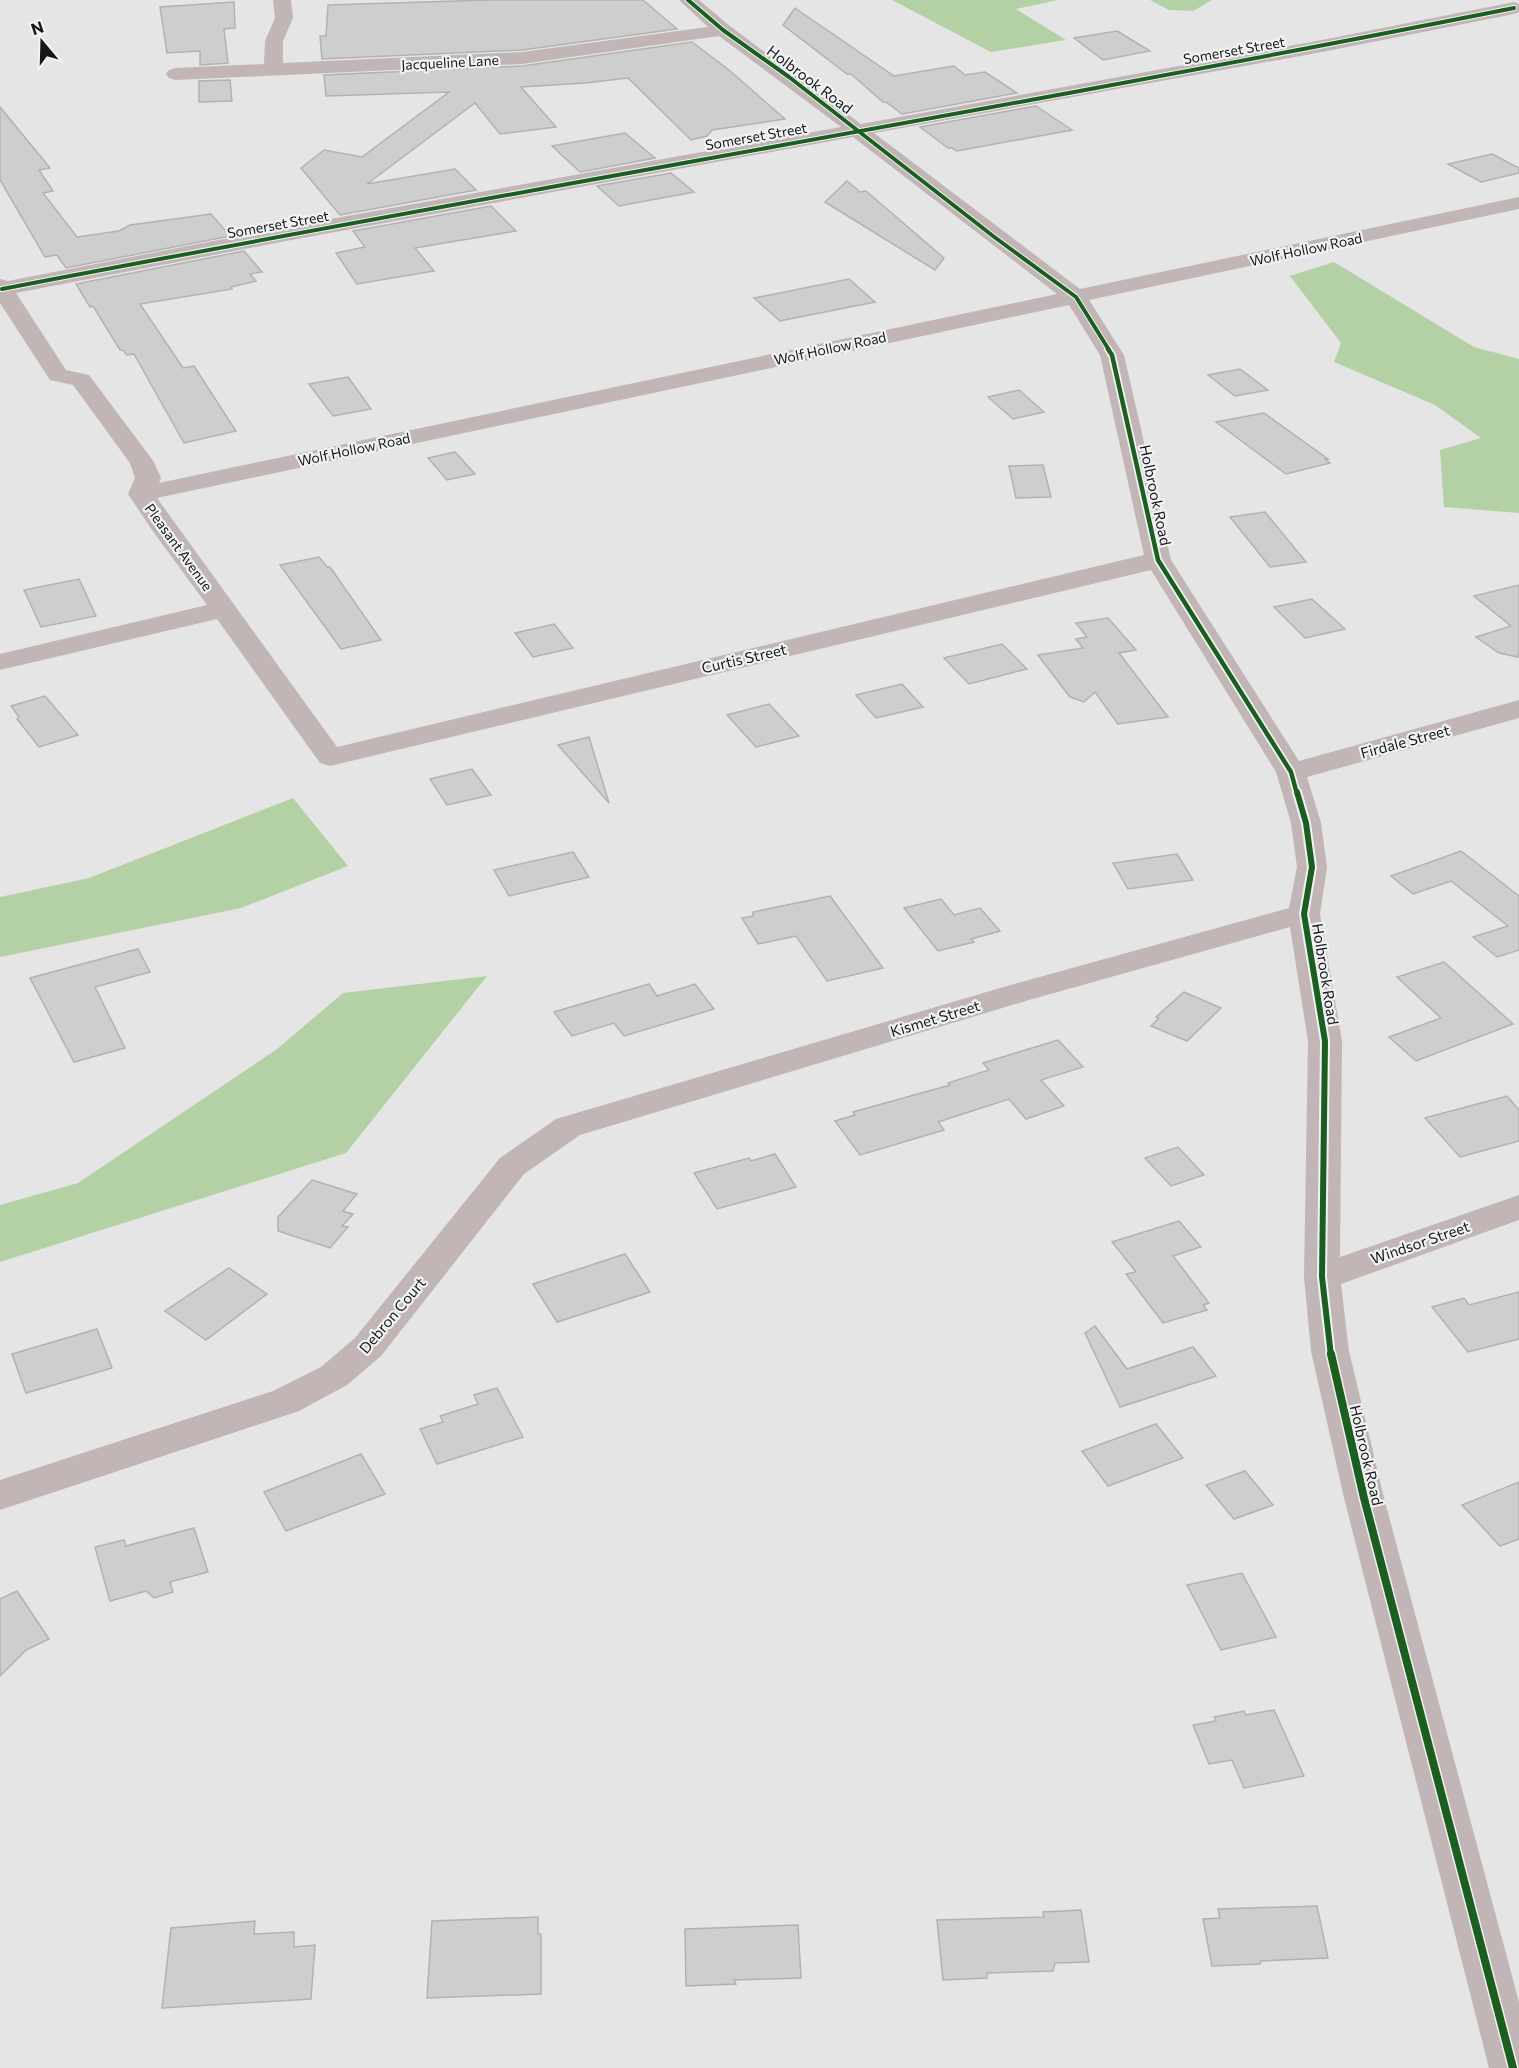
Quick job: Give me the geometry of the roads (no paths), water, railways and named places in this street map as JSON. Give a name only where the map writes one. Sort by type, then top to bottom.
[{"type":"street","points":[[273,69],[273,41],[284,18],[282,0]]},
{"type":"street","name":"Holbrook Road","points":[[688,0],[723,30],[1076,297],[1112,355],[1158,560],[1291,772],[1306,824],[1311,867],[1304,914],[1325,1041],[1322,1277],[1330,1351],[1364,1498],[1512,2047]]},
{"type":"street","name":"Somerset Street","points":[[1,287],[1322,46],[1514,8]]},
{"type":"street","name":"Jacqueline Lane","points":[[176,74],[542,56],[723,30]]},
{"type":"street","name":"Wolf Hollow Road","points":[[141,494],[1519,203]]},
{"type":"street","name":"Pleasant Avenue","points":[[1,287],[12,324],[58,375],[81,380],[142,462],[148,478],[141,494],[161,525],[330,757]]},
{"type":"street","name":"Curtis Street","points":[[330,757],[1158,560]]},
{"type":"street","points":[[0,662],[224,609]]},
{"type":"street","name":"Firdale Street","points":[[1291,772],[1519,709]]},
{"type":"street","name":"Kismet Street","points":[[568,1127],[1018,993],[1304,914]]},
{"type":"street","name":"Debron Court","points":[[0,1495],[286,1401],[334,1376],[368,1347],[512,1166],[568,1127]]},
{"type":"street","name":"Windsor Street","points":[[1322,1277],[1519,1207]]}]
